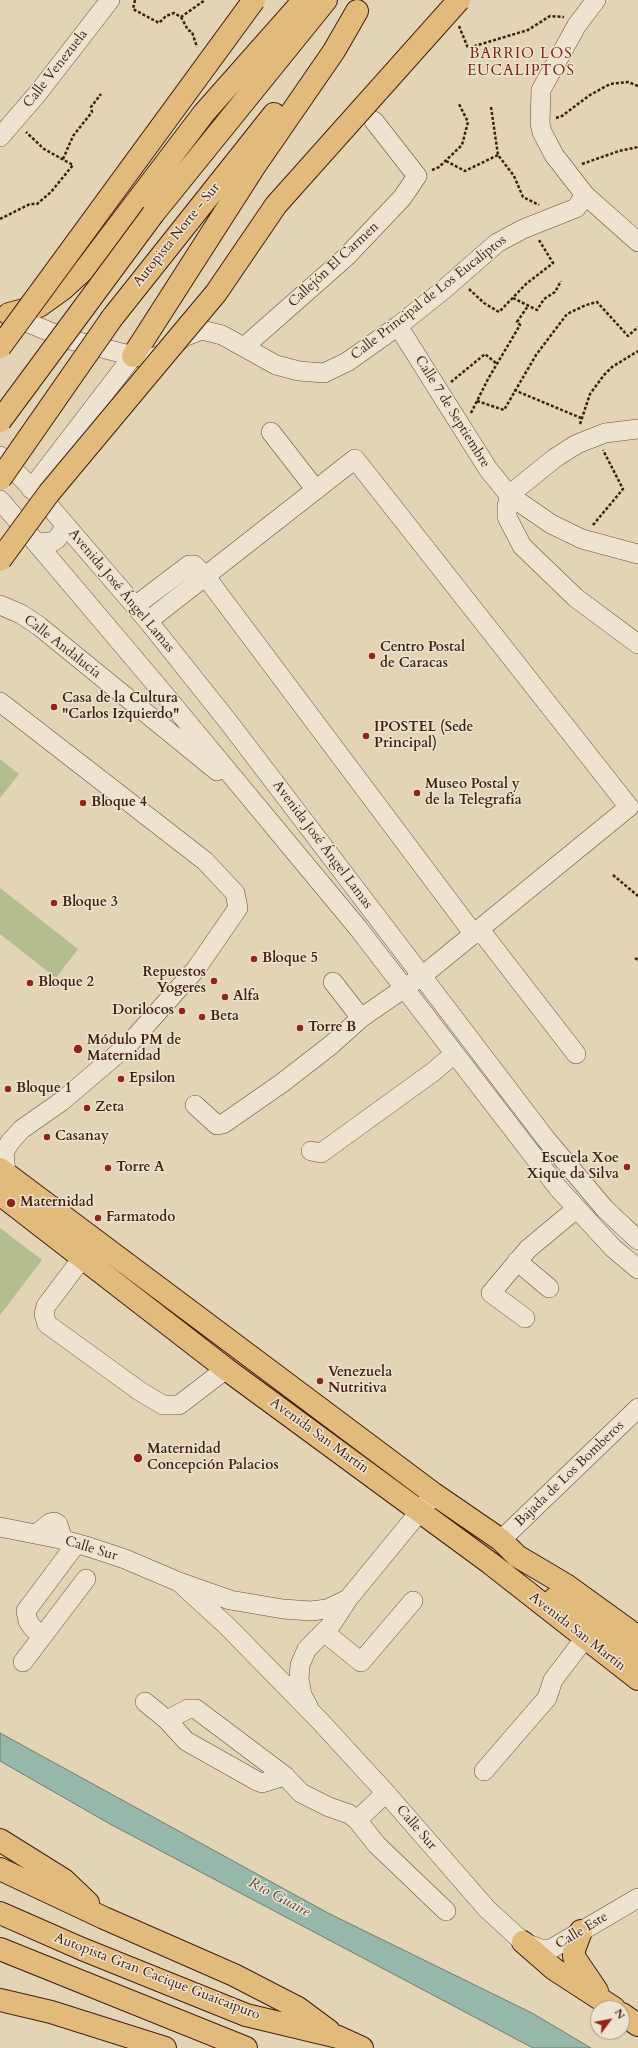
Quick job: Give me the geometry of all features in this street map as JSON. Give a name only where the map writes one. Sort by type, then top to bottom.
[{"type":"main road","points":[[0,347],[254,0]]},
{"type":"main road","points":[[4,314],[39,306],[64,288],[86,267],[204,113],[304,0]]},
{"type":"main road","name":"Autopista Norte - Sur","points":[[0,421],[153,214],[326,0]]},
{"type":"main road","points":[[133,356],[254,167],[334,51],[361,5]]},
{"type":"main road","name":"Autopista Norte - Sur","points":[[0,479],[8,456],[112,318],[361,5]]},
{"type":"main road","points":[[0,560],[49,493],[216,293],[276,205],[458,10]]},
{"type":"main road","points":[[0,484],[8,456]]},
{"type":"main road","name":"Avenida San Martín","points":[[3,1171],[434,1494],[501,1540],[517,1556],[566,1585],[638,1637]]},
{"type":"main road","name":"Avenida San Martín","points":[[0,1194],[226,1369],[490,1563],[584,1638],[638,1678]]},
{"type":"main road","points":[[517,1556],[563,1603]]},
{"type":"main road","points":[[490,1563],[563,1603],[638,1658]]},
{"type":"main road","points":[[0,1840],[64,1880],[104,1918]]},
{"type":"main road","points":[[0,1869],[104,1918],[234,1975],[298,2008],[338,2037]]},
{"type":"main road","name":"Autopista Gran Cacique Guaicaipuro","points":[[0,1913],[82,1949],[246,2015],[338,2037],[362,2048]]},
{"type":"main road","points":[[580,1931],[574,1950],[574,1957],[608,2000]]},
{"type":"main road","points":[[523,1942],[554,1969],[602,2000]]},
{"type":"main road","points":[[0,1949],[246,2048]]},
{"type":"main road","points":[[0,1990],[52,2012]]},
{"type":"main road","points":[[0,2000],[52,2012],[165,2048]]},
{"type":"street","name":"Calle Venezuela","points":[[0,136],[38,93],[110,0]]},
{"type":"street","points":[[596,0],[582,17],[542,90],[540,123],[542,132],[554,155],[585,195],[638,242]]},
{"type":"street","points":[[374,121],[417,176]]},
{"type":"street","name":"Callejón El Carmen","points":[[244,347],[346,257],[402,198],[417,176]]},
{"type":"street","name":"Calle Principal de Los Eucaliptos","points":[[4,314],[67,339],[133,356],[152,358],[163,354],[184,337],[202,330],[222,335],[276,365],[299,371],[324,373],[347,362],[398,326],[497,243],[531,226],[576,208],[585,195]]},
{"type":"street","name":"Calle 7 de Septiembre","points":[[398,326],[488,469],[509,495],[550,524],[586,540],[638,554]]},
{"type":"street","points":[[32,489],[133,356]]},
{"type":"street","points":[[638,429],[597,435],[577,444],[555,458],[509,495],[506,507],[507,517],[522,546],[576,598],[638,644]]},
{"type":"street","points":[[271,432],[316,490]]},
{"type":"street","name":"Avenida José Ángel Lamas","points":[[8,456],[32,489],[64,523],[148,621],[230,724],[575,1174],[605,1209],[638,1240]]},
{"type":"street","points":[[148,621],[355,459],[629,807],[422,976],[361,1018],[319,1055],[223,1124],[216,1125],[195,1105]]},
{"type":"street","name":"Avenida José Ángel Lamas","points":[[0,500],[38,543],[358,928],[403,990],[534,1158],[576,1209],[613,1248],[638,1269]]},
{"type":"street","points":[[38,543],[52,542],[57,539],[63,530],[64,523]]},
{"type":"street","points":[[135,606],[189,565],[194,565],[206,577],[473,933],[484,936],[576,1054]]},
{"type":"street","name":"Calle Andalucía","points":[[0,605],[21,614],[39,626],[252,800]]},
{"type":"street","points":[[0,702],[205,861],[235,893],[238,908],[196,969],[129,1044],[62,1101],[22,1129],[10,1142],[4,1152],[3,1171]]},
{"type":"street","points":[[333,982],[361,1018]]},
{"type":"street","points":[[312,1151],[321,1152],[433,1072],[454,1054]]},
{"type":"street","points":[[525,1318],[491,1293],[528,1249],[576,1209]]},
{"type":"street","points":[[83,1257],[46,1306],[44,1314],[48,1324],[141,1392],[163,1405],[179,1404],[226,1369]]},
{"type":"street","points":[[517,1262],[549,1288]]},
{"type":"street","name":"Bajada de Los Bomberos","points":[[501,1540],[638,1408]]},
{"type":"street","name":"Calle Sur","points":[[311,1712],[301,1690],[299,1679],[300,1665],[307,1649],[324,1632],[348,1599],[434,1494]]},
{"type":"street","name":"Calle Sur","points":[[0,1527],[70,1542],[125,1559],[179,1582],[230,1600],[283,1609],[311,1611],[327,1609],[348,1599]]},
{"type":"street","points":[[42,1637],[28,1621],[26,1611],[70,1542]]},
{"type":"street","points":[[23,1662],[86,1579]]},
{"type":"street","name":"Calle Sur","points":[[179,1582],[227,1626],[311,1712],[386,1794],[487,1909],[523,1942]]},
{"type":"street","points":[[324,1632],[361,1662],[413,1601]]},
{"type":"street","points":[[484,1771],[546,1698],[553,1680],[584,1638]]},
{"type":"street","points":[[145,1702],[167,1720],[186,1741],[257,1781],[262,1783],[285,1776]]},
{"type":"street","points":[[167,1720],[188,1709],[196,1709],[285,1776],[301,1793],[329,1807],[349,1814],[357,1820],[377,1845],[446,1911]]},
{"type":"street","points":[[357,1820],[386,1794]]},
{"type":"street","name":"Calle Este","points":[[523,1942],[541,1950],[551,1949],[638,1898]]},
{"type":"path","points":[[135,0],[133,9],[159,23],[166,16],[174,13],[181,18],[188,30],[192,32],[197,42],[195,45],[200,49]]},
{"type":"path","points":[[181,18],[206,0]]},
{"type":"path","points":[[458,10],[461,33],[468,48],[528,30],[550,16],[582,17]]},
{"type":"path","points":[[540,123],[562,116],[590,95],[610,84],[628,82],[638,86]]},
{"type":"path","points":[[62,159],[73,136],[92,112],[91,108],[101,94]]},
{"type":"path","points":[[417,176],[439,167],[462,145],[466,136],[468,122],[459,104]]},
{"type":"path","points":[[492,107],[498,155],[514,176],[523,197],[562,213]]},
{"type":"path","points":[[0,219],[30,204],[37,204],[51,192],[73,165],[44,148],[14,121]]},
{"type":"path","points":[[567,170],[619,151],[638,147]]},
{"type":"path","points":[[446,161],[465,171],[498,155]]},
{"type":"path","points":[[457,278],[484,303],[499,312],[526,284],[553,264],[531,226]]},
{"type":"path","points":[[513,298],[537,310],[544,299],[555,292],[562,281]]},
{"type":"path","points":[[478,401],[504,410],[514,390],[536,355],[567,314],[597,302],[628,336],[638,327]]},
{"type":"path","points":[[462,427],[520,325],[517,322],[528,306]]},
{"type":"path","points":[[577,444],[581,418],[590,394],[612,367],[638,351]]},
{"type":"path","points":[[440,392],[485,354],[497,364]]},
{"type":"path","points":[[514,390],[581,418]]},
{"type":"path","points":[[586,540],[595,521],[623,489],[609,464],[597,435]]},
{"type":"path","points":[[613,875],[638,896]]},
{"type":"green space","points":[[0,759],[19,774],[0,798]]},
{"type":"green space","points":[[0,888],[78,949],[56,978],[0,934]]},
{"type":"green space","points":[[0,1228],[42,1260],[0,1315]]},
{"type":"water","name":"Río Guaire","points":[[0,1733],[328,1913],[532,2013],[591,2048],[533,2048],[110,1824],[0,1761]]},
{"type":"place","name":"Centro Postal de Caracas","points":[[372,656]]},
{"type":"place","name":"Casa de la Cultura \"Carlos Izquierdo\"","points":[[54,707]]},
{"type":"place","name":"IPOSTEL (Sede Principal)","points":[[366,736]]},
{"type":"place","name":"Museo Postal y de la Telegrafía","points":[[417,793]]},
{"type":"place","name":"Bloque 4","points":[[83,803]]},
{"type":"place","name":"Bloque 3","points":[[54,903]]},
{"type":"place","name":"Bloque 5","points":[[254,959]]},
{"type":"place","name":"Repuestos Yogeres","points":[[214,981]]},
{"type":"place","name":"Bloque 2","points":[[30,983]]},
{"type":"place","name":"Alfa","points":[[225,997]]},
{"type":"place","name":"Dorilocos","points":[[182,1011]]},
{"type":"place","name":"Beta","points":[[202,1017]]},
{"type":"place","name":"Torre B","points":[[300,1028]]},
{"type":"place","name":"Módulo PM de Maternidad","points":[[78,1049]]},
{"type":"place","name":"Epsilon","points":[[121,1079]]},
{"type":"place","name":"Bloque 1","points":[[8,1089]]},
{"type":"place","name":"Zeta","points":[[87,1108]]},
{"type":"place","name":"Casanay","points":[[47,1137]]},
{"type":"place","name":"Escuela Xoe Xique da Silva","points":[[627,1167]]},
{"type":"place","name":"Torre A","points":[[108,1168]]},
{"type":"place","name":"Maternidad","points":[[11,1203]]},
{"type":"place","name":"Farmatodo","points":[[98,1218]]},
{"type":"place","name":"Venezuela Nutritiva","points":[[320,1381]]},
{"type":"place","name":"Maternidad Concepción Palacios","points":[[138,1458]]},
{"type":"district","name":"BARRIO LOS EUCALIPTOS","points":[[521,64]]}]
